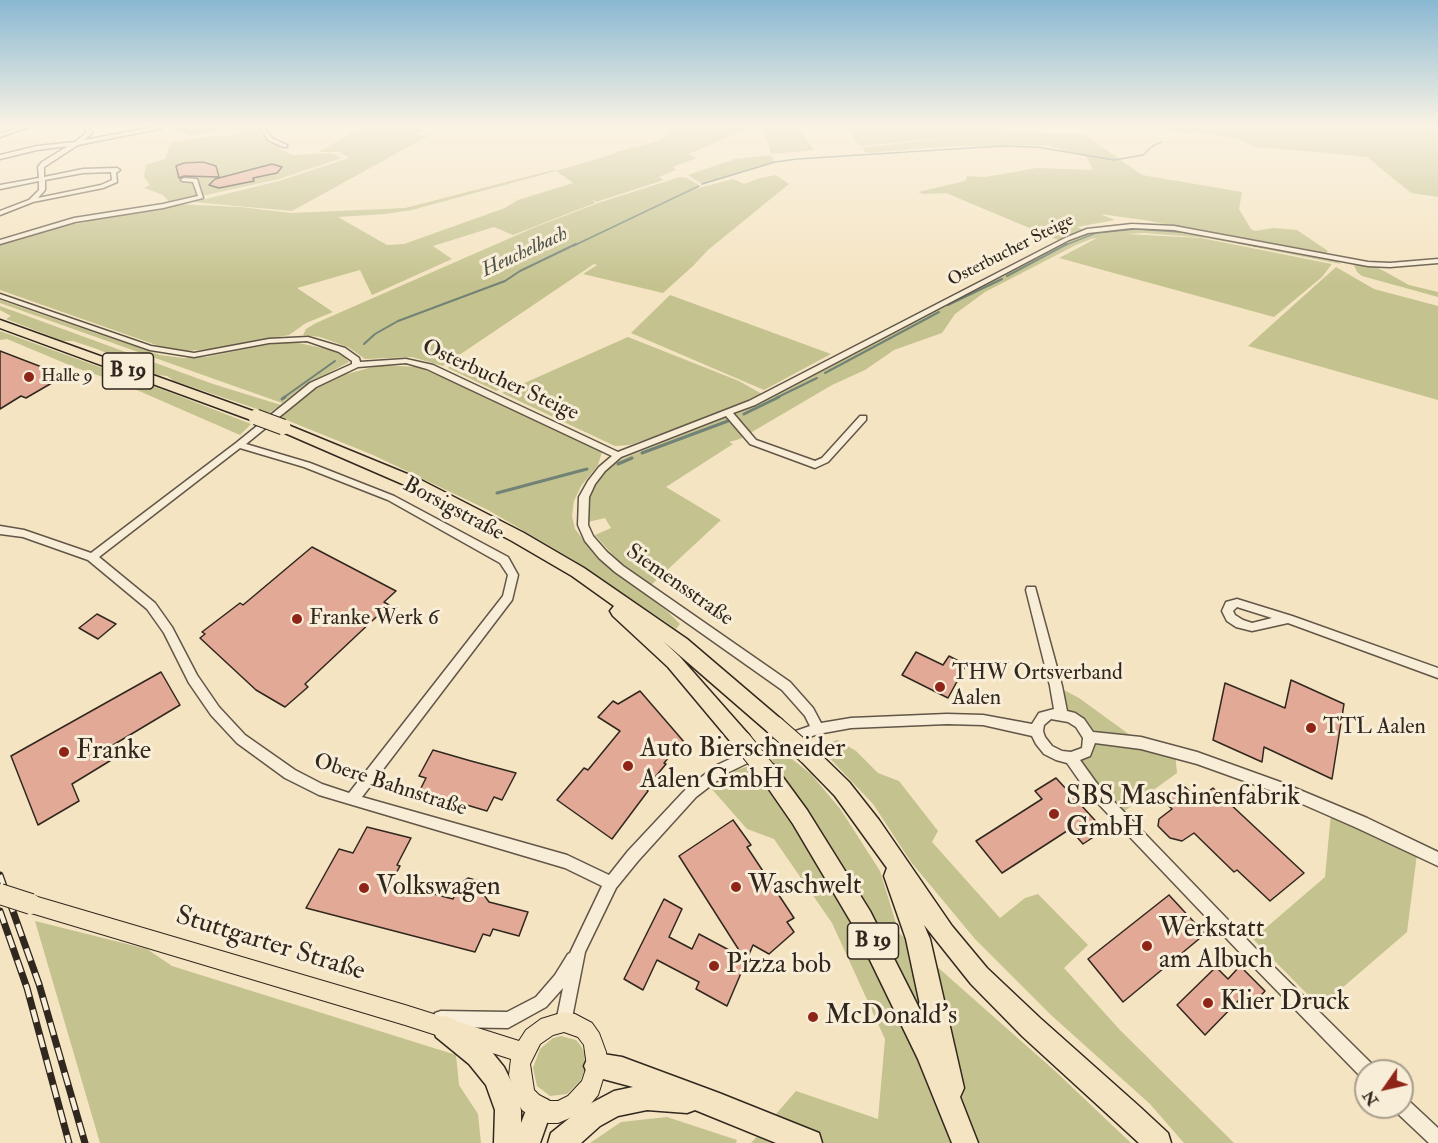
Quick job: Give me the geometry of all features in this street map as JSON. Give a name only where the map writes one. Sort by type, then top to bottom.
[{"type":"highway","name":"B 19","points":[[0,324],[283,427],[412,482],[508,532],[624,602],[681,644],[807,753],[842,789],[872,827],[944,934],[980,976],[1158,1143]]},
{"type":"highway","name":"B 19","points":[[561,562],[654,642],[742,741],[800,817],[862,919],[928,1052],[961,1132]]},
{"type":"highway","name":"B 19","points":[[872,827],[891,865],[918,939],[961,1132]]},
{"type":"highway","points":[[445,1028],[478,1055],[495,1076],[503,1091],[508,1110],[507,1143]]},
{"type":"highway","points":[[597,1066],[622,1070],[809,1143]]},
{"type":"highway","points":[[561,1143],[591,1117],[614,1104],[630,1100],[648,1097],[677,1098],[719,1106]]},
{"type":"highway","points":[[527,1143],[539,1109]]},
{"type":"main road","name":"Stuttgarter Straße","points":[[0,894],[405,1015],[523,1053]]},
{"type":"main road","points":[[564,1022],[575,1024],[585,1030],[596,1052],[597,1066],[590,1087],[576,1104],[558,1112],[539,1109],[531,1103],[521,1086],[523,1053],[540,1031],[555,1023],[564,1022]]},
{"type":"street","points":[[0,187],[41,178]]},
{"type":"street","points":[[31,201],[42,190],[43,178]]},
{"type":"street","points":[[0,213],[31,201],[103,186],[115,181],[114,178]]},
{"type":"street","points":[[0,242],[74,220],[163,206],[201,196],[195,180],[184,180]]},
{"type":"street","name":"Osterbucher Steige","points":[[92,557],[239,445],[313,385],[356,365],[406,361],[430,367],[618,455],[729,414],[1067,239],[1087,231],[1123,226],[1174,228],[1368,264],[1394,265],[1438,261]]},
{"type":"street","points":[[0,296],[150,348],[194,355],[269,341],[308,339],[342,350],[356,360],[356,365]]},
{"type":"street","points":[[729,414],[753,442],[814,465],[825,460],[863,418]]},
{"type":"street","name":"Borsigstraße","points":[[239,445],[308,465],[390,498],[504,560],[513,575],[508,597],[352,800]]},
{"type":"street","name":"Siemensstraße","points":[[618,455],[596,476],[584,497],[583,525],[589,538],[619,569],[786,686],[809,712],[818,729]]},
{"type":"street","name":"Obere Bahnstraße","points":[[0,530],[24,534],[92,557],[151,606],[168,630],[193,679],[215,711],[242,739],[290,774],[319,789],[352,800],[567,862],[611,883]]},
{"type":"street","points":[[1031,590],[1061,714]]},
{"type":"street","points":[[1288,619],[1438,672]]},
{"type":"street","points":[[1061,714],[1080,723],[1089,737],[1086,752],[1071,758],[1060,756],[1048,750],[1040,740],[1037,731],[1038,723],[1043,717],[1061,714]]},
{"type":"street","points":[[405,1015],[489,1021],[513,1017],[541,1002],[560,980],[578,951],[611,883],[633,856],[691,793],[722,769],[777,742],[818,729],[851,723],[947,719],[983,720],[1037,731]]},
{"type":"street","points":[[1089,737],[1141,743],[1238,772],[1351,818],[1438,859]]},
{"type":"street","points":[[1071,758],[1100,795],[1252,955],[1355,1059]]},
{"type":"street","points":[[564,1022],[578,951]]},
{"type":"street","points":[[1414,1117],[1438,1140]]},
{"type":"shaded area","points":[[145,178],[281,178],[170,203],[163,195],[144,188],[150,185]]},
{"type":"shaded area","points":[[287,178],[351,178],[292,211],[193,202]]},
{"type":"shaded area","points":[[521,178],[529,178],[412,210],[338,217],[387,245],[404,244],[505,208],[518,200],[573,183],[566,178],[664,180],[596,202],[592,199],[595,203],[513,235],[494,227],[433,246],[452,259],[372,295],[360,270],[297,288],[333,312],[306,323],[289,335],[212,349],[187,351],[159,346],[0,290],[0,244],[73,222],[75,224],[86,222],[86,219],[176,204],[241,207],[290,213],[405,208]]},
{"type":"shaded area","points":[[676,178],[688,178],[699,185],[691,190],[733,179],[744,184],[759,178],[781,178],[789,184],[708,250],[663,293],[583,274],[597,265],[594,264],[443,366],[412,357],[365,359],[348,347],[320,337],[303,335],[306,329],[316,323],[533,228],[598,203]]},
{"type":"shaded area","points":[[693,178],[721,178],[702,184]]},
{"type":"shaded area","points":[[966,178],[1162,178],[1242,192],[1239,209],[1251,229],[1255,231],[1274,228],[1297,230],[1328,251],[1324,255],[1144,220],[1100,214],[1115,220],[1077,227],[1084,230],[1058,240],[946,193],[923,194],[918,192],[965,181]]},
{"type":"shaded area","points":[[1393,178],[1438,178],[1438,197],[1411,193]]},
{"type":"shaded area","points":[[1174,229],[1336,260],[1341,264],[1207,238],[1144,233],[1127,234],[1201,238],[1332,264],[1322,277],[1274,317],[1059,258],[1097,238],[1091,239],[985,292],[955,314],[942,333],[894,350],[865,370],[832,385],[740,439],[729,442],[733,444],[666,487],[721,520],[651,585],[620,563],[595,535],[611,528],[605,518],[588,522],[588,506],[592,490],[605,470],[619,460],[750,408],[1074,239],[1100,230]]},
{"type":"shaded area","points":[[1353,263],[1375,266],[1409,285],[1438,292],[1438,297],[1362,276],[1357,272]]},
{"type":"shaded area","points":[[1336,267],[1374,289],[1438,306],[1438,400],[1248,346]]},
{"type":"shaded area","points":[[670,295],[831,354],[764,390],[631,333]]},
{"type":"shaded area","points":[[0,300],[160,355],[183,358],[206,357],[265,345],[294,342],[327,349],[342,355],[349,362],[304,386],[282,403],[0,303]]},
{"type":"shaded area","points":[[0,306],[213,384],[281,405],[269,413],[174,381],[167,376],[158,375],[97,349],[73,341],[63,341],[6,319],[11,316],[0,310]]},
{"type":"shaded area","points":[[0,331],[251,424],[240,435],[123,384],[74,367],[7,339],[0,340]]},
{"type":"shaded area","points":[[628,337],[739,381],[762,394],[702,420],[630,445],[615,446],[502,393]]},
{"type":"shaded area","points":[[453,364],[504,387],[496,391],[448,368]]},
{"type":"shaded area","points":[[380,365],[417,367],[602,452],[598,465],[581,486],[574,501],[572,516],[575,529],[597,558],[668,612],[680,624],[676,629],[572,559],[488,510],[373,455],[279,417],[317,387],[336,377]]},
{"type":"shaded area","points":[[1056,686],[1079,698],[1141,743],[1175,752],[1177,773],[1119,815],[1071,758],[1079,757],[1089,737],[1061,714]]},
{"type":"shaded area","points":[[838,740],[856,751],[878,773],[899,781],[938,831],[932,842],[1000,918],[1025,898],[1038,894],[1088,945],[1064,968],[1120,1030],[1234,1143],[1184,1143],[1150,1104],[1051,1015],[975,939],[911,862],[873,804],[817,745]]},
{"type":"shaded area","points":[[787,755],[811,774],[841,810],[880,871],[899,933],[1055,1071],[1131,1143],[751,1143],[796,1091],[878,1119],[885,1039],[832,923],[774,839],[747,829],[710,787],[736,770]]},
{"type":"shaded area","points":[[1331,813],[1417,854],[1407,932],[1320,1007],[1253,939],[1325,877]]},
{"type":"shaded area","points":[[35,921],[147,949],[172,966],[456,1055],[459,1085],[478,1114],[481,1143],[100,1143]]},
{"type":"shaded area","points":[[561,1036],[576,1040],[581,1046],[585,1054],[584,1072],[580,1081],[567,1094],[550,1096],[537,1086],[533,1068],[540,1049],[553,1038]]},
{"type":"shaded area","points":[[667,1117],[737,1140],[736,1143],[590,1143],[621,1122]]},
{"type":"building","points":[[253,178],[254,181],[219,188],[209,185],[215,179]]},
{"type":"building","name":"Halle 9","points":[[0,351],[60,374],[57,380],[26,398],[21,396],[0,409]]},
{"type":"building","name":"Franke Werk 6","points":[[312,547],[396,591],[384,602],[389,605],[305,684],[308,687],[285,707],[256,690],[200,638],[205,634],[202,632],[240,603],[243,605]]},
{"type":"building","points":[[97,614],[116,624],[98,639],[79,628]]},
{"type":"building","name":"THW Ortsverband Aalen","points":[[916,652],[943,665],[949,656],[966,665],[948,698],[902,675]]},
{"type":"building","name":"Franke","points":[[161,672],[180,705],[108,748],[113,759],[72,784],[79,801],[38,825],[11,756]]},
{"type":"building","points":[[1291,680],[1344,704],[1332,779],[1264,747],[1262,762],[1213,740],[1225,683],[1285,708]]},
{"type":"building","name":"Auto Bierschneider Aalen GmbH","points":[[640,691],[685,743],[664,763],[666,764],[646,788],[648,791],[612,839],[557,800],[584,768],[588,770],[620,731],[598,717],[613,701],[618,704]]},
{"type":"building","points":[[433,750],[516,773],[502,800],[494,797],[487,811],[460,803],[458,807],[444,803],[446,799],[419,792],[426,778],[419,776]]},
{"type":"building","name":"SBS Maschinenfabrik GmbH","points":[[1056,778],[1104,830],[1083,844],[1070,829],[1002,873],[976,841],[1042,799],[1035,791]]},
{"type":"building","points":[[1185,787],[1198,799],[1213,788],[1304,873],[1270,901],[1237,870],[1234,872],[1194,833],[1182,841],[1170,838],[1158,826],[1159,819],[1172,809],[1164,801]]},
{"type":"building","points":[[733,820],[751,845],[747,847],[794,918],[787,922],[794,932],[769,954],[753,945],[727,1006],[696,989],[699,982],[657,960],[643,990],[624,979],[664,899],[682,909],[669,937],[692,949],[699,934],[744,958],[679,856]]},
{"type":"building","name":"Volkswagen","points":[[367,827],[411,838],[397,865],[400,866],[391,883],[453,899],[460,884],[468,878],[482,882],[486,891],[484,895],[489,902],[528,912],[519,936],[493,929],[490,936],[483,934],[475,952],[306,908],[339,849],[353,853]]},
{"type":"building","name":"Werkstatt am Albuch","points":[[1169,895],[1205,934],[1123,1002],[1088,959]]},
{"type":"building","name":"Klier Druck","points":[[1240,966],[1265,991],[1248,1009],[1239,1000],[1205,1035],[1177,1005],[1216,967],[1228,979]]},
{"type":"waterway","name":"Heuchelbach","points":[[702,184],[721,178]]},
{"type":"waterway","name":"Heuchelbach","points":[[573,246],[699,186]]},
{"type":"waterway","points":[[1064,246],[1096,233],[1136,229],[1193,233]]},
{"type":"waterway","points":[[1228,240],[1256,246]]},
{"type":"waterway","name":"Heuchelbach","points":[[364,344],[375,334],[398,321],[505,281],[520,271],[576,244]]},
{"type":"waterway","points":[[1249,244],[1262,247]]},
{"type":"waterway","points":[[1007,276],[1064,246]]},
{"type":"waterway","points":[[948,305],[1002,279]]},
{"type":"waterway","points":[[825,373],[939,312]]},
{"type":"waterway","name":"Heuchelbach","points":[[283,398],[335,361]]},
{"type":"waterway","points":[[776,398],[817,378]]},
{"type":"waterway","points":[[744,414],[779,397]]},
{"type":"waterway","points":[[642,453],[728,421]]},
{"type":"waterway","points":[[618,464],[632,458]]},
{"type":"waterway","points":[[497,493],[587,469]]},
{"type":"railway","points":[[0,875],[39,984],[85,1143]]},
{"type":"railway","points":[[0,911],[27,988],[69,1143]]},
{"type":"place","name":"Halle 9","points":[[29,377]]},
{"type":"place","name":"Franke Werk 6","points":[[297,619]]},
{"type":"place","name":"THW Ortsverband Aalen","points":[[940,687]]},
{"type":"place","name":"TTL Aalen","points":[[1311,728]]},
{"type":"place","name":"Franke","points":[[64,752]]},
{"type":"place","name":"Auto Bierschneider Aalen GmbH","points":[[628,766]]},
{"type":"place","name":"SBS Maschinenfabrik GmbH","points":[[1054,814]]},
{"type":"place","name":"Waschwelt","points":[[736,887]]},
{"type":"place","name":"Volkswagen","points":[[364,888]]},
{"type":"place","name":"Werkstatt am Albuch","points":[[1147,946]]},
{"type":"place","name":"Pizza bob","points":[[714,966]]},
{"type":"place","name":"Klier Druck","points":[[1208,1003]]},
{"type":"place","name":"McDonald's","points":[[813,1017]]}]
